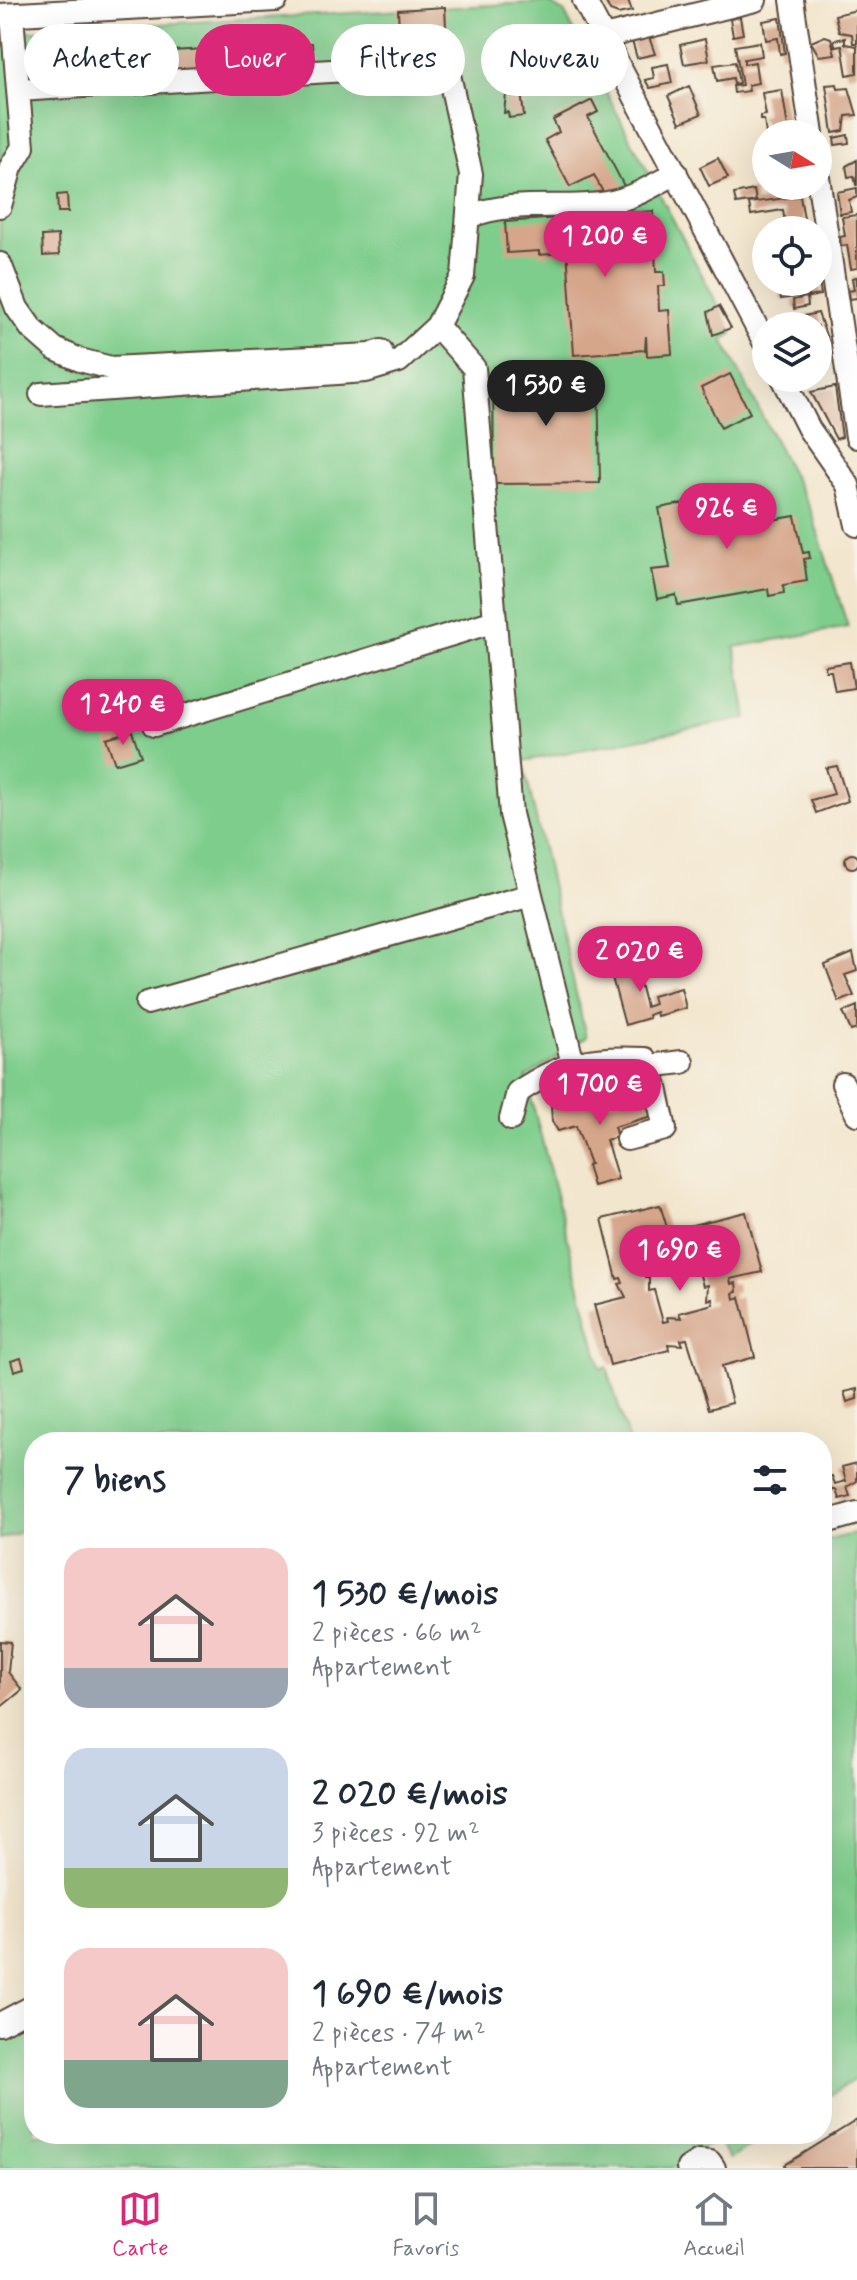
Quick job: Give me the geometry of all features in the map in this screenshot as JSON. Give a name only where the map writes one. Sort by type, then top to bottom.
[{"type":"street","points":[[0,206],[11,167],[23,147],[6,15],[188,2],[276,0]]},
{"type":"street","points":[[584,0],[597,24]]},
{"type":"street","points":[[628,31],[755,0]]},
{"type":"street","points":[[792,0],[810,120]]},
{"type":"street","points":[[18,90],[429,65],[450,79],[471,174],[463,276],[437,326],[399,361],[366,371],[41,394]]},
{"type":"street","points":[[628,82],[752,318]]},
{"type":"street","points":[[470,216],[493,207],[608,203],[641,193],[676,173]]},
{"type":"street","points":[[821,200],[857,437]]},
{"type":"street","points":[[0,264],[17,308],[31,328],[55,349],[111,368],[371,355],[437,326]]},
{"type":"street","points":[[437,326],[474,368],[511,814],[573,1064]]},
{"type":"street","points":[[790,392],[809,429],[852,480],[857,525]]},
{"type":"street","points":[[154,725],[495,621]]},
{"type":"street","points":[[147,1003],[531,895]]},
{"type":"street","points":[[511,1119],[518,1092],[558,1067],[622,1058],[645,1059],[665,1129],[627,1139]]},
{"type":"street","points":[[649,1066],[682,1062]]},
{"type":"street","points":[[843,1084],[857,1114]]},
{"type":"street","points":[[832,1520],[857,1513]]},
{"type":"street","points":[[0,2024],[24,2011]]},
{"type":"street","points":[[688,2168],[699,2161],[710,2162],[714,2168]]},
{"type":"green space","points":[[547,2],[564,12],[570,24],[481,24],[481,96],[608,96],[733,334],[723,340],[811,511],[848,627],[735,647],[747,718],[523,761],[586,1037],[526,1078],[601,1369],[607,1367],[626,1432],[24,1432],[24,1531],[0,1539],[0,33],[24,32],[24,96],[179,96],[179,24],[159,24]]},
{"type":"green space","points":[[857,1533],[857,2078],[832,2094],[832,1539]]},
{"type":"green space","points":[[24,2027],[24,2144],[711,2144],[672,2168],[0,2168],[0,2042]]},
{"type":"green space","points":[[720,2144],[752,2144],[729,2159]]},
{"type":"building","points":[[605,0],[628,0],[632,11],[618,14],[610,11]]},
{"type":"building","points":[[445,7],[446,24],[399,24],[398,10]]},
{"type":"building","points":[[857,10],[857,43],[853,43],[852,34],[839,32],[835,15]]},
{"type":"building","points":[[740,17],[743,34],[733,36],[730,19]]},
{"type":"building","points":[[780,18],[785,53],[780,54],[778,38],[766,40],[763,21]]},
{"type":"building","points":[[825,36],[831,38],[835,54],[819,56],[811,42]]},
{"type":"building","points":[[649,37],[655,54],[637,58],[632,41]]},
{"type":"building","points":[[845,38],[845,44],[857,46],[857,73],[847,75],[842,45],[835,46],[834,40]]},
{"type":"building","points":[[705,39],[709,60],[684,64],[680,45]]},
{"type":"building","points":[[760,42],[762,56],[744,59],[744,64],[755,62],[758,83],[748,85],[749,91],[734,93],[733,86],[742,85],[735,46]]},
{"type":"building","points":[[195,50],[195,76],[179,77],[179,51]]},
{"type":"building","points":[[735,62],[739,83],[734,84],[733,78],[717,81],[714,65]]},
{"type":"building","points":[[668,64],[672,83],[650,88],[645,80],[654,78],[652,67]]},
{"type":"building","points":[[837,84],[838,89],[849,88],[857,115],[846,116],[844,131],[833,133],[826,85]]},
{"type":"building","points":[[689,86],[701,114],[680,123],[668,96]]},
{"type":"building","points":[[782,90],[787,120],[760,120],[760,116],[766,115],[762,93]]},
{"type":"building","points":[[506,96],[522,96],[524,116],[509,118],[508,112],[504,113]]},
{"type":"building","points":[[592,100],[598,112],[588,117],[624,186],[605,196],[594,175],[570,187],[545,140],[559,132],[553,120]]},
{"type":"building","points":[[848,135],[849,143],[835,145],[834,138]]},
{"type":"building","points":[[718,158],[728,178],[709,186],[700,167]]},
{"type":"building","points":[[857,160],[856,185],[854,176],[848,177],[846,166]]},
{"type":"building","points":[[857,188],[857,197],[849,200],[851,212],[840,214],[837,192]]},
{"type":"building","points":[[752,190],[752,200],[756,201],[736,204],[734,194]]},
{"type":"building","points":[[67,194],[68,212],[58,212],[57,195]]},
{"type":"building","points":[[801,200],[804,216],[784,216],[783,210],[751,215],[749,203]]},
{"type":"building","points":[[653,211],[656,272],[664,272],[665,286],[658,286],[659,311],[669,310],[672,354],[647,356],[646,336],[645,350],[574,355],[567,249],[563,249],[563,253],[539,255],[539,251],[507,253],[505,222]]},
{"type":"building","points":[[857,215],[857,268],[851,269],[847,245],[841,246],[840,237],[845,236],[842,217]]},
{"type":"building","points":[[58,235],[59,255],[43,256],[42,236]]},
{"type":"building","points":[[857,277],[857,298],[849,299],[848,291],[854,290],[852,278]]},
{"type":"building","points":[[807,297],[808,306],[794,309],[793,300]]},
{"type":"building","points":[[719,306],[731,328],[713,335],[708,312]]},
{"type":"building","points":[[598,372],[600,483],[494,484],[493,373]]},
{"type":"building","points":[[730,374],[750,413],[721,428],[701,388]]},
{"type":"building","points":[[835,387],[842,437],[836,439],[811,392],[832,392]]},
{"type":"building","points":[[750,491],[755,523],[795,516],[803,553],[809,552],[810,558],[804,559],[807,581],[783,585],[784,593],[769,596],[768,589],[678,605],[676,595],[657,599],[651,570],[670,568],[659,508]]},
{"type":"building","points":[[850,662],[854,688],[835,691],[831,671],[826,671],[825,666]]},
{"type":"building","points":[[132,731],[141,756],[115,764],[106,738]]},
{"type":"building","points":[[837,766],[848,801],[816,813],[811,800],[834,794],[826,768]]},
{"type":"building","points":[[847,856],[857,856],[857,866],[847,866]]},
{"type":"building","points":[[853,953],[857,971],[845,975],[854,996],[839,1002],[825,965]]},
{"type":"building","points":[[633,956],[646,1007],[654,1004],[652,996],[681,988],[686,1008],[657,1016],[656,1012],[648,1015],[649,1018],[625,1025],[608,963]]},
{"type":"building","points":[[857,1006],[857,1029],[851,1031],[843,1012]]},
{"type":"building","points":[[649,1091],[655,1115],[614,1127],[617,1137],[606,1140],[618,1179],[593,1186],[587,1165],[590,1164],[576,1126],[558,1131],[552,1121],[551,1106],[593,1093],[597,1105]]},
{"type":"building","points":[[660,1205],[670,1237],[675,1235],[673,1230],[682,1228],[683,1233],[689,1232],[688,1226],[746,1212],[762,1272],[730,1279],[731,1284],[736,1283],[734,1299],[740,1297],[755,1357],[722,1366],[732,1403],[709,1409],[687,1339],[681,1340],[683,1345],[668,1344],[669,1350],[610,1365],[594,1305],[626,1297],[619,1284],[623,1283],[621,1278],[617,1279],[602,1219]],"holes":[[[694,1253],[703,1286],[708,1285],[707,1300],[712,1299],[713,1304],[679,1313],[681,1318],[667,1317],[668,1321],[663,1322],[654,1290],[649,1291],[649,1277],[645,1277],[644,1273],[677,1264],[675,1258],[680,1256],[682,1262],[690,1260],[689,1254]]]},
{"type":"building","points":[[21,1358],[24,1368],[14,1371],[11,1361]]},
{"type":"building","points":[[857,1389],[857,1399],[847,1402],[844,1392]]},
{"type":"building","points":[[857,1463],[857,1481],[847,1487],[850,1496],[839,1499],[836,1490],[832,1490],[832,1476],[835,1484],[846,1481],[842,1467]]},
{"type":"building","points":[[0,1641],[11,1642],[8,1672],[22,1690],[0,1708]]},
{"type":"building","points":[[857,2120],[857,2168],[786,2168],[785,2165],[819,2144],[832,2144],[832,2136]]}]
